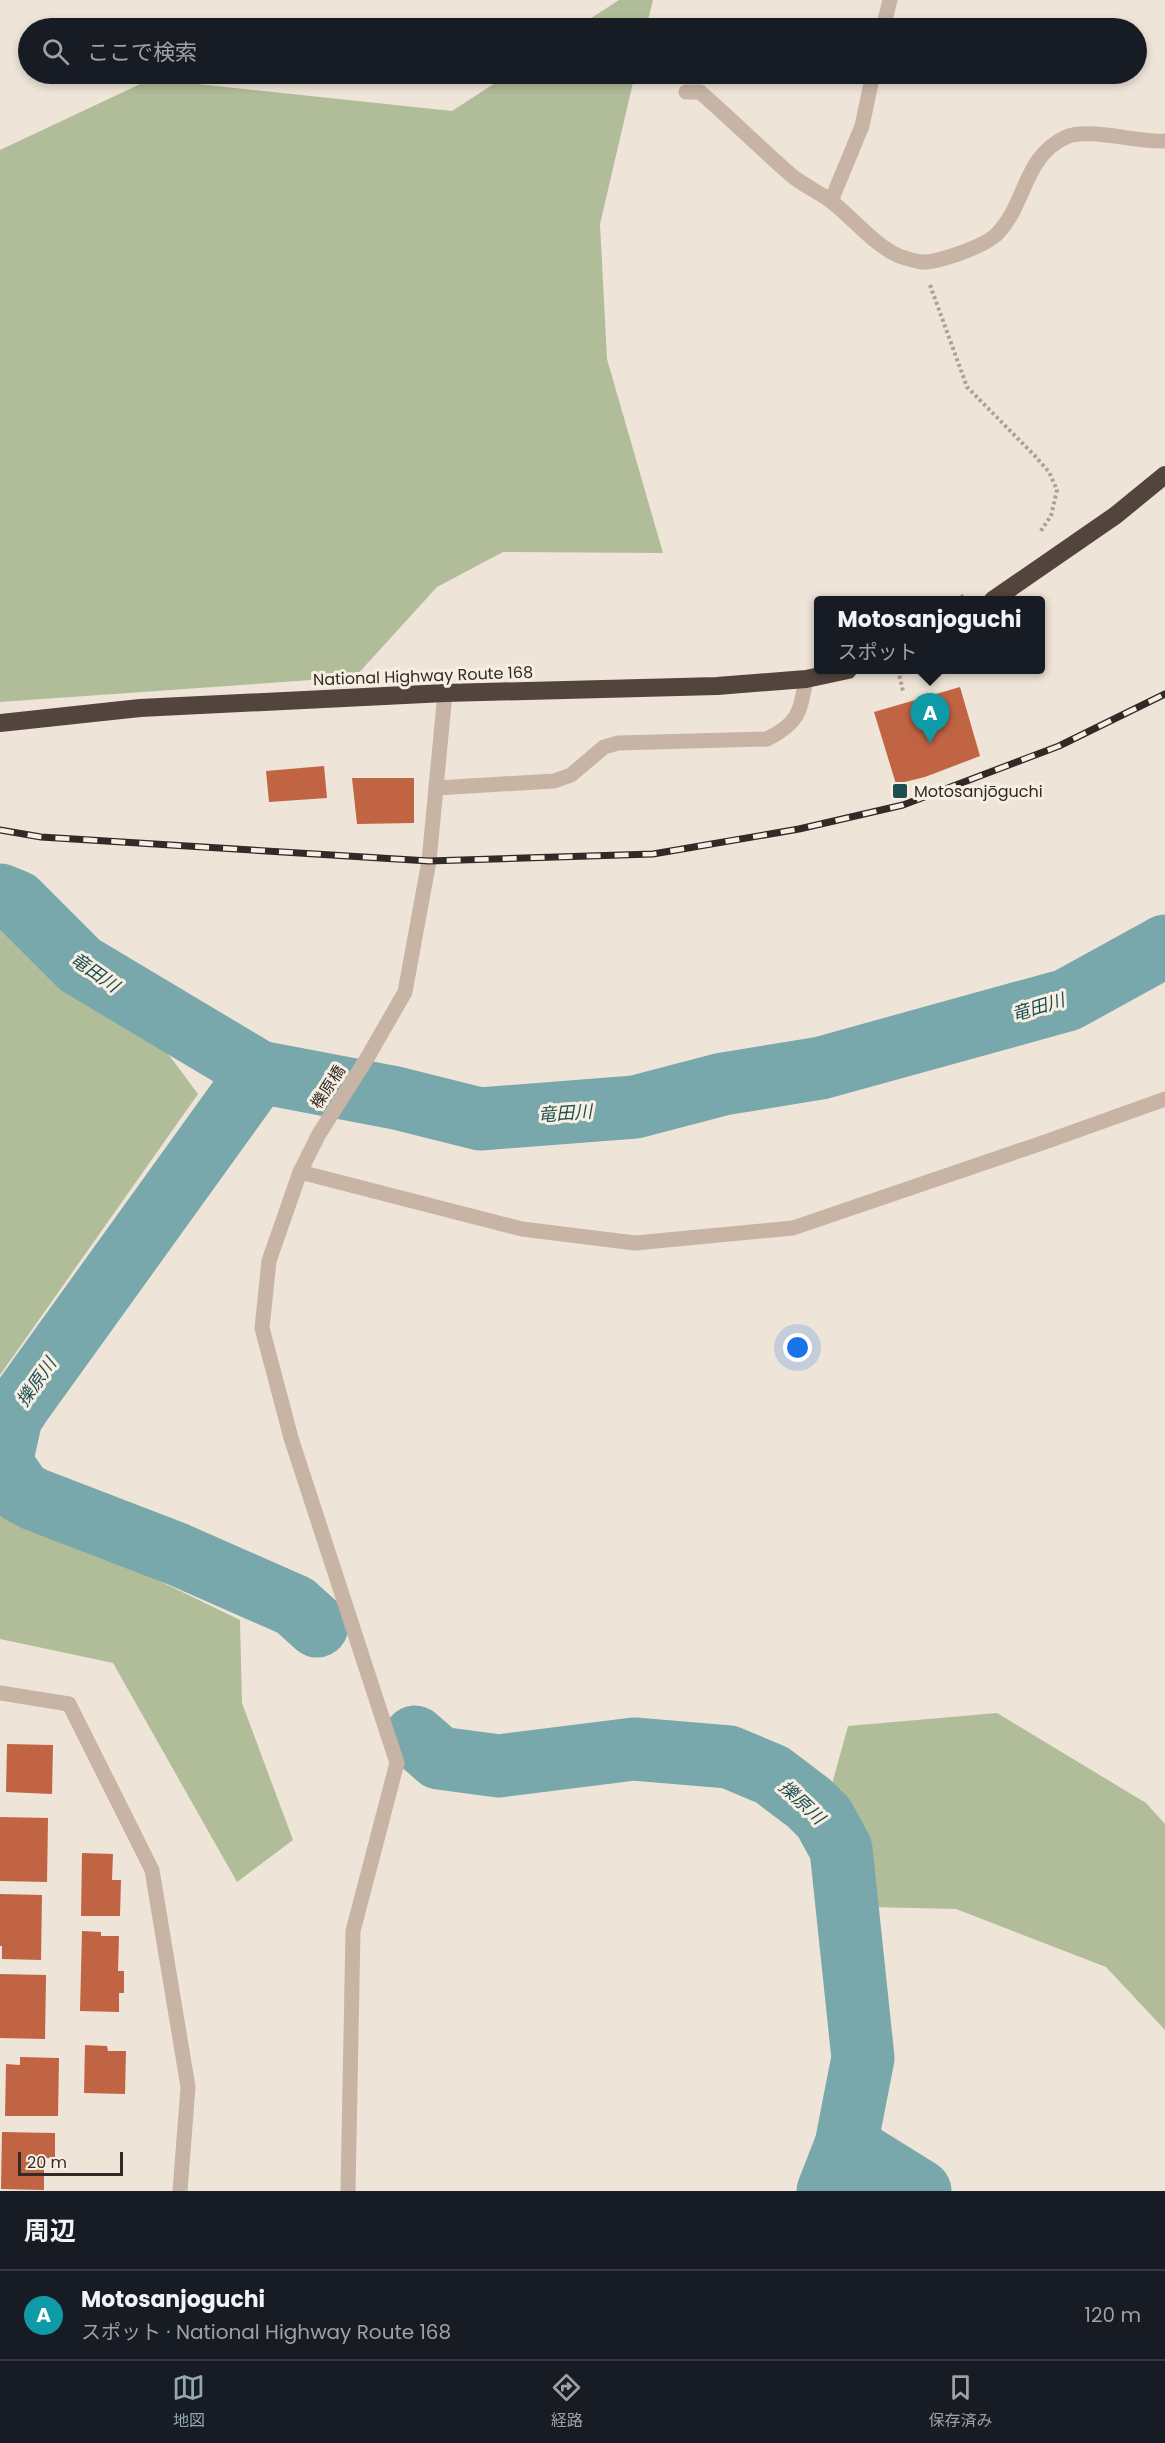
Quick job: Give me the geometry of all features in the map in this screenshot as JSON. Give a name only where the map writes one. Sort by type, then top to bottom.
[{"type":"highway","points":[[999,596],[1116,515],[1165,475]]},
{"type":"highway","name":"National Highway Route 168","points":[[0,723],[140,708],[445,693],[717,686],[806,679],[827,674]]},
{"type":"street","points":[[886,18],[890,0]]},
{"type":"street","points":[[831,201],[862,126],[871,84]]},
{"type":"street","points":[[686,92],[700,92],[792,176],[831,201],[872,238],[898,255],[922,262],[945,257],[994,237],[1011,219],[1032,166],[1048,148],[1068,136],[1103,135],[1150,142],[1165,141]]},
{"type":"street","points":[[436,788],[554,781],[571,775],[604,747],[618,743],[767,739],[787,729],[801,708],[806,679]]},
{"type":"street","name":"櫟原橋","points":[[348,2191],[353,1931],[397,1763],[291,1438],[262,1328],[269,1261],[300,1172],[319,1134],[366,1060],[405,992],[429,861],[445,693]]},
{"type":"street","points":[[300,1172],[522,1230],[635,1243],[793,1228],[1165,1099]]},
{"type":"street","points":[[0,1693],[69,1704],[152,1870],[188,2087],[180,2191]]},
{"type":"path","points":[[922,262],[967,387],[1049,472],[1057,490],[1051,516],[1034,540]]},
{"type":"path","points":[[899,674],[903,691]]},
{"type":"green space","points":[[619,0],[653,0],[648,18],[591,18]]},
{"type":"green space","points":[[140,84],[198,84],[452,111],[494,84],[633,84],[600,224],[607,359],[663,553],[503,552],[437,587],[355,677],[0,702],[0,150]]},
{"type":"green space","points":[[0,910],[76,930],[198,1094],[0,1375]]},
{"type":"green space","points":[[0,1495],[5,1506],[240,1620],[242,1703],[293,1840],[237,1882],[113,1663],[0,1639]]},
{"type":"green space","points":[[997,1713],[1146,1803],[1165,1824],[1165,2030],[1106,1967],[956,1909],[827,1906],[813,1853],[848,1726]]},
{"type":"building","points":[[960,687],[980,756],[925,777],[896,784],[874,712]]},
{"type":"building","points":[[324,766],[327,798],[269,802],[266,771]]},
{"type":"building","points":[[352,778],[414,778],[414,823],[357,824]]},
{"type":"building","points":[[7,1744],[53,1745],[52,1794],[6,1792]]},
{"type":"building","points":[[0,1817],[48,1818],[47,1882],[0,1881]]},
{"type":"building","points":[[82,1853],[113,1854],[112,1880],[121,1880],[120,1916],[81,1916]]},
{"type":"building","points":[[0,1894],[42,1895],[41,1960],[2,1959]]},
{"type":"building","points":[[82,1931],[101,1932],[101,1936],[119,1936],[118,1971],[124,1971],[124,1993],[119,1993],[119,2012],[80,2011]]},
{"type":"building","points":[[0,1974],[46,1975],[45,2039],[0,2038]]},
{"type":"building","points":[[85,2045],[107,2046],[108,2051],[126,2051],[125,2094],[84,2093]]},
{"type":"building","points":[[20,2057],[59,2058],[58,2116],[5,2116],[6,2064],[20,2065]]},
{"type":"building","points":[[2,2132],[55,2133],[55,2158],[44,2158],[44,2190],[1,2189]]},
{"type":"waterway","name":"竜田川","points":[[0,895],[17,902],[80,965],[259,1072],[396,1098],[480,1119],[635,1107],[723,1084],[821,1068],[1067,1000],[1165,946]]},
{"type":"waterway","name":"擽原川","points":[[259,1072],[22,1401],[11,1418],[1,1463],[21,1492],[34,1499],[177,1554],[295,1606],[317,1626]]},
{"type":"waterway","name":"擽原川","points":[[415,1737],[439,1758],[499,1766],[634,1749],[729,1757],[772,1775],[809,1803],[824,1818],[841,1849],[863,2058],[846,2145],[828,2191]]},
{"type":"waterway","points":[[846,2145],[920,2191]]},
{"type":"railway","points":[[0,830],[41,837],[429,861],[653,854],[799,829],[903,805],[1059,746],[1165,694]]},
{"type":"place","name":"Motosanjoguchi","points":[[930,743]]},
{"type":"place","name":"Motosanjōguchi","points":[[900,791]]}]
